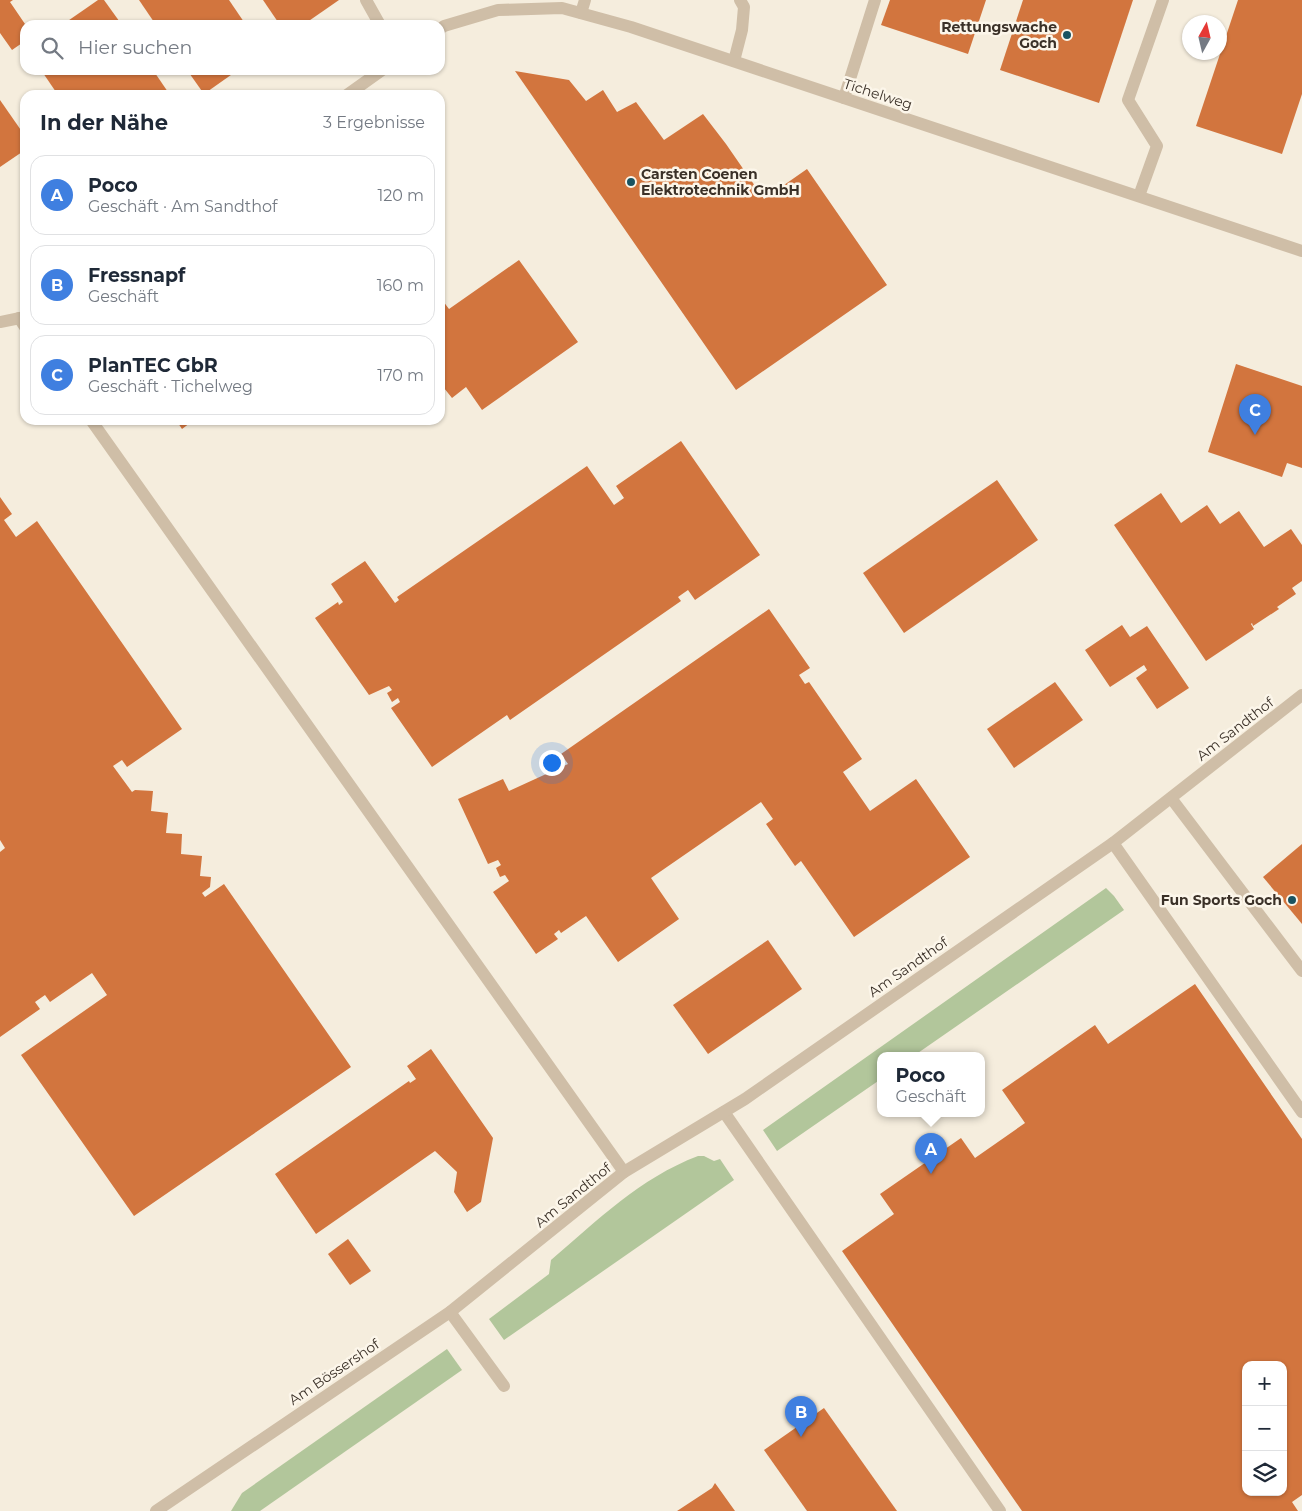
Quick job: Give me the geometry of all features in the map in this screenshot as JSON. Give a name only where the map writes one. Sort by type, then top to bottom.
[{"type":"street","points":[[366,0],[377,20]]},
{"type":"street","points":[[581,13],[586,0]]},
{"type":"street","points":[[734,61],[742,30],[744,7],[740,0]]},
{"type":"street","points":[[844,98],[876,0]]},
{"type":"street","points":[[1139,196],[1157,146],[1128,100],[1163,0]]},
{"type":"street","name":"Tichelweg","points":[[445,26],[498,10],[562,8],[631,27],[1302,251]]},
{"type":"street","points":[[354,90],[375,75]]},
{"type":"street","points":[[0,322],[20,321]]},
{"type":"street","points":[[95,425],[624,1172]]},
{"type":"street","name":"Am Sandthof","points":[[525,1253],[624,1172],[746,1099],[1113,843],[1302,695]]},
{"type":"street","points":[[1171,798],[1302,971]]},
{"type":"street","points":[[1113,843],[1302,1112]]},
{"type":"street","points":[[724,1112],[1000,1511]]},
{"type":"street","name":"Am Bössershof","points":[[156,1511],[172,1507],[450,1312],[525,1253]]},
{"type":"street","points":[[450,1312],[504,1386]]},
{"type":"green space","points":[[1106,888],[1124,910],[919,1052],[877,1052],[877,1082],[777,1151],[763,1130]]},
{"type":"green space","points":[[698,1156],[704,1156],[714,1161],[720,1159],[734,1180],[504,1340],[489,1319],[549,1274],[551,1260],[603,1215],[638,1188],[677,1165]]},
{"type":"green space","points":[[447,1349],[462,1370],[260,1511],[231,1511],[242,1493]]},
{"type":"building","points":[[0,0],[13,0],[10,2],[22,20],[20,20],[20,44],[12,50],[0,33]]},
{"type":"building","points":[[98,0],[104,0],[118,20],[69,20]]},
{"type":"building","points":[[139,0],[229,0],[243,20],[153,20]]},
{"type":"building","points":[[263,0],[339,0],[310,20],[277,20]]},
{"type":"building","points":[[890,0],[986,0],[968,54],[881,25]]},
{"type":"building","name":"Rettungswache Goch","points":[[1023,0],[1133,0],[1099,103],[1000,70]]},
{"type":"building","points":[[1238,0],[1302,0],[1302,94],[1282,154],[1196,126],[1218,60],[1227,60],[1227,33]]},
{"type":"building","points":[[515,71],[569,80],[586,101],[603,90],[617,112],[636,102],[664,140],[703,114],[764,199],[807,169],[887,285],[736,390]]},
{"type":"building","points":[[44,75],[156,75],[167,90],[55,90]]},
{"type":"building","points":[[191,75],[231,75],[210,90],[201,90]]},
{"type":"building","points":[[0,100],[20,129],[20,153],[0,167]]},
{"type":"building","points":[[519,260],[578,342],[482,410],[466,387],[452,398],[445,389],[445,304],[449,309]]},
{"type":"building","points":[[1236,364],[1302,386],[1302,468],[1287,463],[1282,477],[1208,452]]},
{"type":"building","points":[[179,425],[187,425],[182,429]]},
{"type":"building","points":[[681,441],[760,555],[695,600],[688,590],[678,597],[681,601],[510,720],[507,715],[432,767],[391,708],[400,702],[398,698],[392,702],[387,693],[392,690],[389,686],[369,695],[315,618],[338,602],[339,605],[343,602],[331,584],[365,561],[395,603],[399,600],[397,597],[587,466],[614,505],[624,498],[616,486]]},
{"type":"building","points":[[997,480],[1038,540],[904,633],[863,573]]},
{"type":"building","points":[[1161,493],[1181,523],[1207,505],[1220,524],[1239,511],[1264,547],[1291,529],[1302,545],[1302,581],[1292,588],[1296,594],[1277,607],[1279,609],[1253,626],[1252,623],[1251,624],[1254,629],[1206,661],[1114,525]]},
{"type":"building","points":[[0,497],[12,514],[4,520],[16,537],[37,521],[182,729],[127,767],[122,760],[113,766],[132,792],[135,790],[153,791],[151,811],[168,813],[166,833],[182,834],[181,854],[202,856],[200,876],[211,877],[210,887],[202,893],[205,897],[224,884],[351,1067],[134,1216],[21,1055],[107,995],[92,973],[50,1002],[45,995],[35,1002],[40,1009],[0,1037],[0,852],[5,848],[0,840]]},
{"type":"building","points":[[769,609],[810,668],[799,675],[805,684],[809,682],[862,759],[843,772],[870,811],[916,779],[970,857],[854,937],[801,861],[795,866],[766,824],[773,819],[761,802],[651,878],[679,919],[618,962],[586,916],[561,933],[559,930],[554,934],[558,939],[536,954],[493,892],[509,881],[505,875],[500,877],[496,868],[501,865],[498,860],[488,864],[458,799],[503,779],[509,791],[568,764],[561,754]]},
{"type":"building","points":[[1122,625],[1130,637],[1147,626],[1189,688],[1157,709],[1136,678],[1147,670],[1144,665],[1110,687],[1085,650]]},
{"type":"building","points":[[1055,682],[1083,720],[1014,768],[987,729]]},
{"type":"building","name":"Fun Sports Goch","points":[[1302,844],[1302,924],[1263,877]]},
{"type":"building","points":[[768,940],[802,989],[708,1054],[673,1005]]},
{"type":"building","points":[[1195,984],[1302,1139],[1302,1495],[1292,1502],[1298,1511],[1022,1511],[842,1251],[894,1214],[880,1194],[961,1138],[975,1158],[1025,1123],[1002,1090],[1095,1025],[1108,1044]]},
{"type":"building","points":[[431,1049],[493,1138],[481,1202],[467,1212],[454,1192],[457,1172],[435,1151],[316,1234],[275,1174],[409,1081],[410,1083],[416,1079],[407,1066]]},
{"type":"building","points":[[348,1239],[371,1271],[350,1285],[328,1254]]},
{"type":"building","points":[[824,1408],[897,1511],[807,1511],[764,1450]]},
{"type":"building","points":[[715,1483],[735,1511],[677,1511],[712,1488]]},
{"type":"place","name":"Rettungswache Goch","points":[[1067,35]]},
{"type":"place","name":"Carsten Coenen Elektrotechnik GmbH","points":[[631,182]]},
{"type":"place","name":"PlanTEC GbR","points":[[1255,435]]},
{"type":"place","name":"Fun Sports Goch","points":[[1292,900]]},
{"type":"place","name":"Poco","points":[[931,1174]]},
{"type":"place","name":"Fressnapf","points":[[801,1437]]}]
